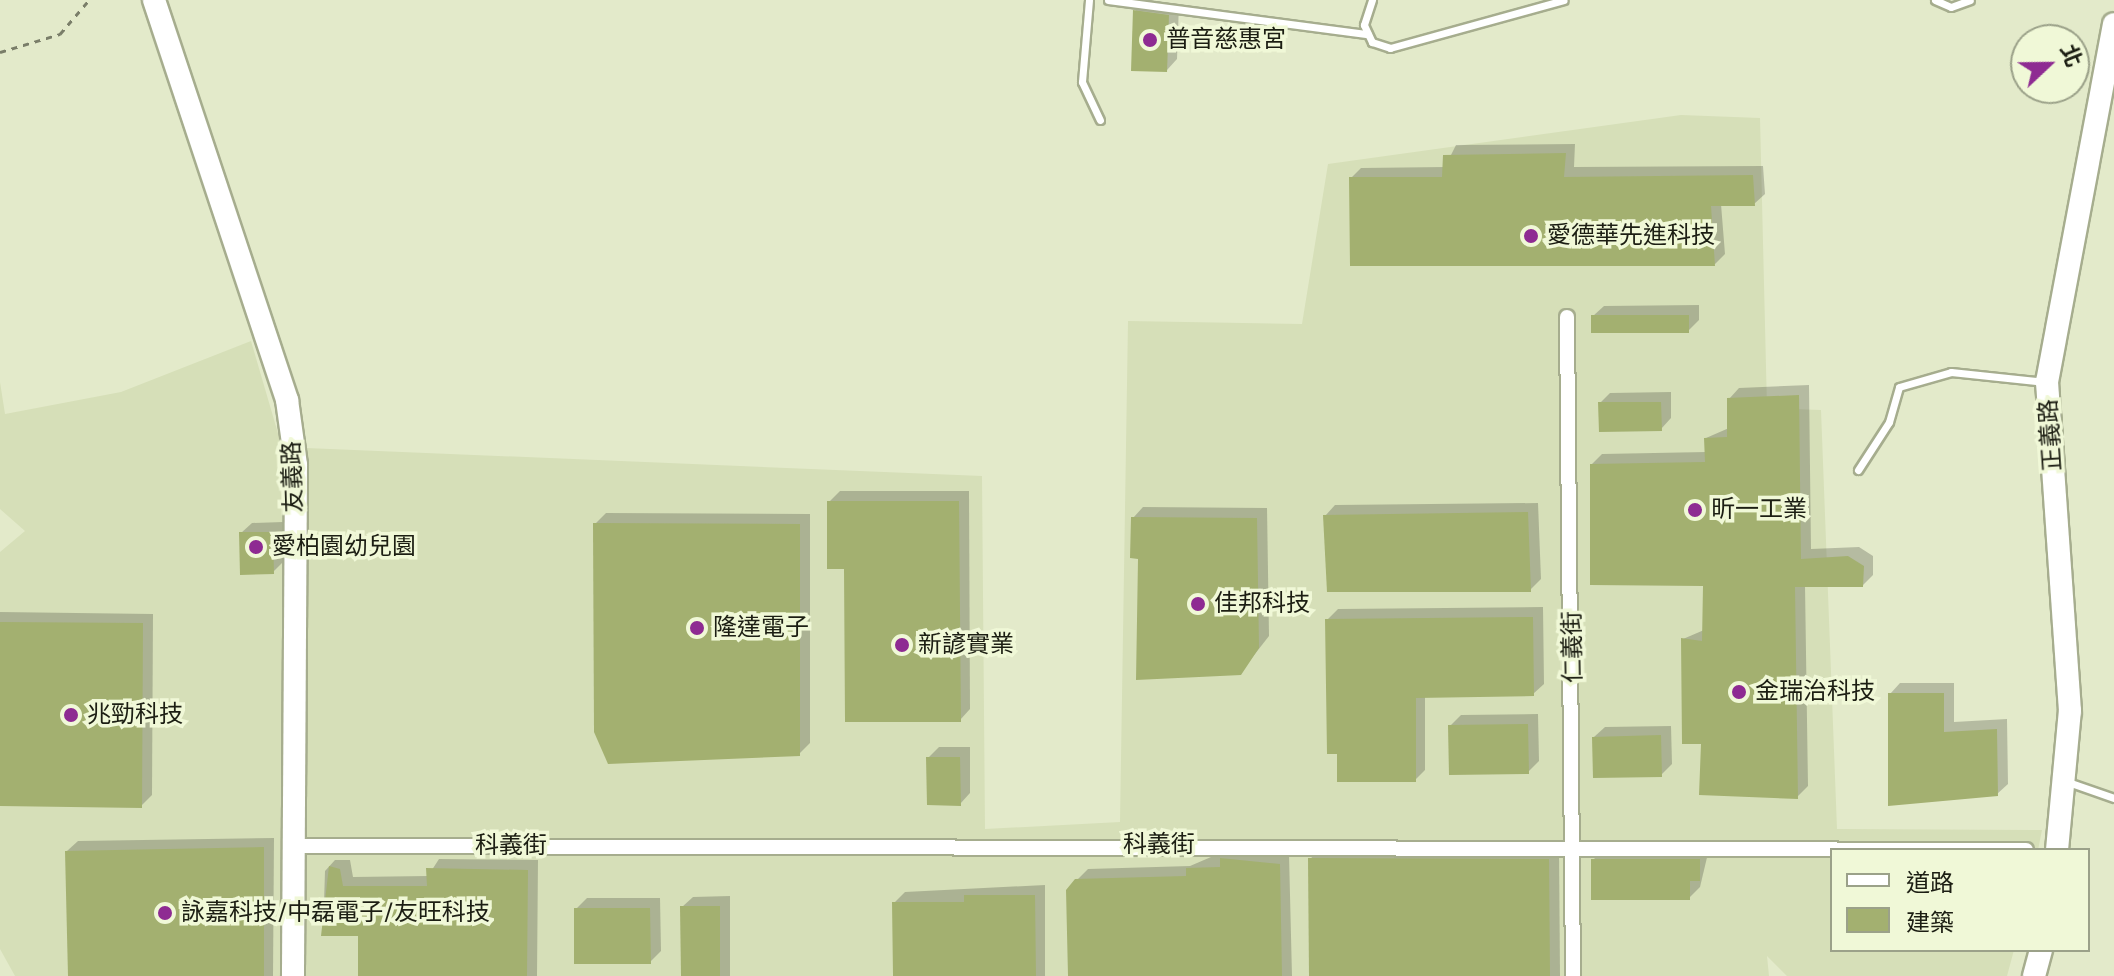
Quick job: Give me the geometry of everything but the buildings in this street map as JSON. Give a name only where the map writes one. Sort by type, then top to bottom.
[{"type":"street","name":"友義路","points":[[154,0],[287,400],[296,465],[293,976]]},
{"type":"street","name":"正義路","points":[[2057,848],[2068,782],[2070,711],[2047,382],[2114,24]]},
{"type":"street","name":"仁義街","points":[[1567,317],[1576,845],[1573,976]]},
{"type":"street","name":"科義街","points":[[292,846],[1576,845],[1846,848]]},
{"type":"street","points":[[2034,976],[2040,952]]},
{"type":"lane","points":[[1089,0],[1082,82],[1100,120]]},
{"type":"lane","points":[[1108,0],[1368,34],[1390,48],[1564,0]]},
{"type":"lane","points":[[1368,34],[1372,0]]},
{"type":"lane","points":[[1935,0],[1951,7],[1970,0]]},
{"type":"lane","points":[[1858,470],[1889,422],[1899,387],[1951,372],[2047,382]]},
{"type":"lane","points":[[2068,782],[2114,798]]},
{"type":"path","points":[[0,52],[60,34],[89,0]]},
{"type":"shaded area","points":[[1681,115],[1760,118],[1767,408],[1821,410],[1837,829],[2042,830],[2038,848],[1830,848],[1830,952],[2013,952],[2007,976],[1787,976],[1767,956],[1769,976],[15,976],[0,949],[0,552],[25,531],[0,509],[0,382],[5,414],[121,392],[251,341],[282,447],[982,476],[985,829],[1120,822],[1128,321],[1302,324],[1328,164]]},
{"type":"place","name":"普音慈惠宮","points":[[1150,40]]},
{"type":"place","name":"愛德華先進科技","points":[[1531,236]]},
{"type":"place","name":"昕一工業","points":[[1695,510]]},
{"type":"place","name":"愛柏園幼兒園","points":[[256,547]]},
{"type":"place","name":"佳邦科技","points":[[1198,604]]},
{"type":"place","name":"隆達電子","points":[[697,628]]},
{"type":"place","name":"新諺實業","points":[[902,645]]},
{"type":"place","name":"金瑞治科技","points":[[1739,692]]},
{"type":"place","name":"兆勁科技","points":[[71,715]]},
{"type":"place","name":"詠嘉科技/中磊電子/友旺科技","points":[[165,913]]}]
